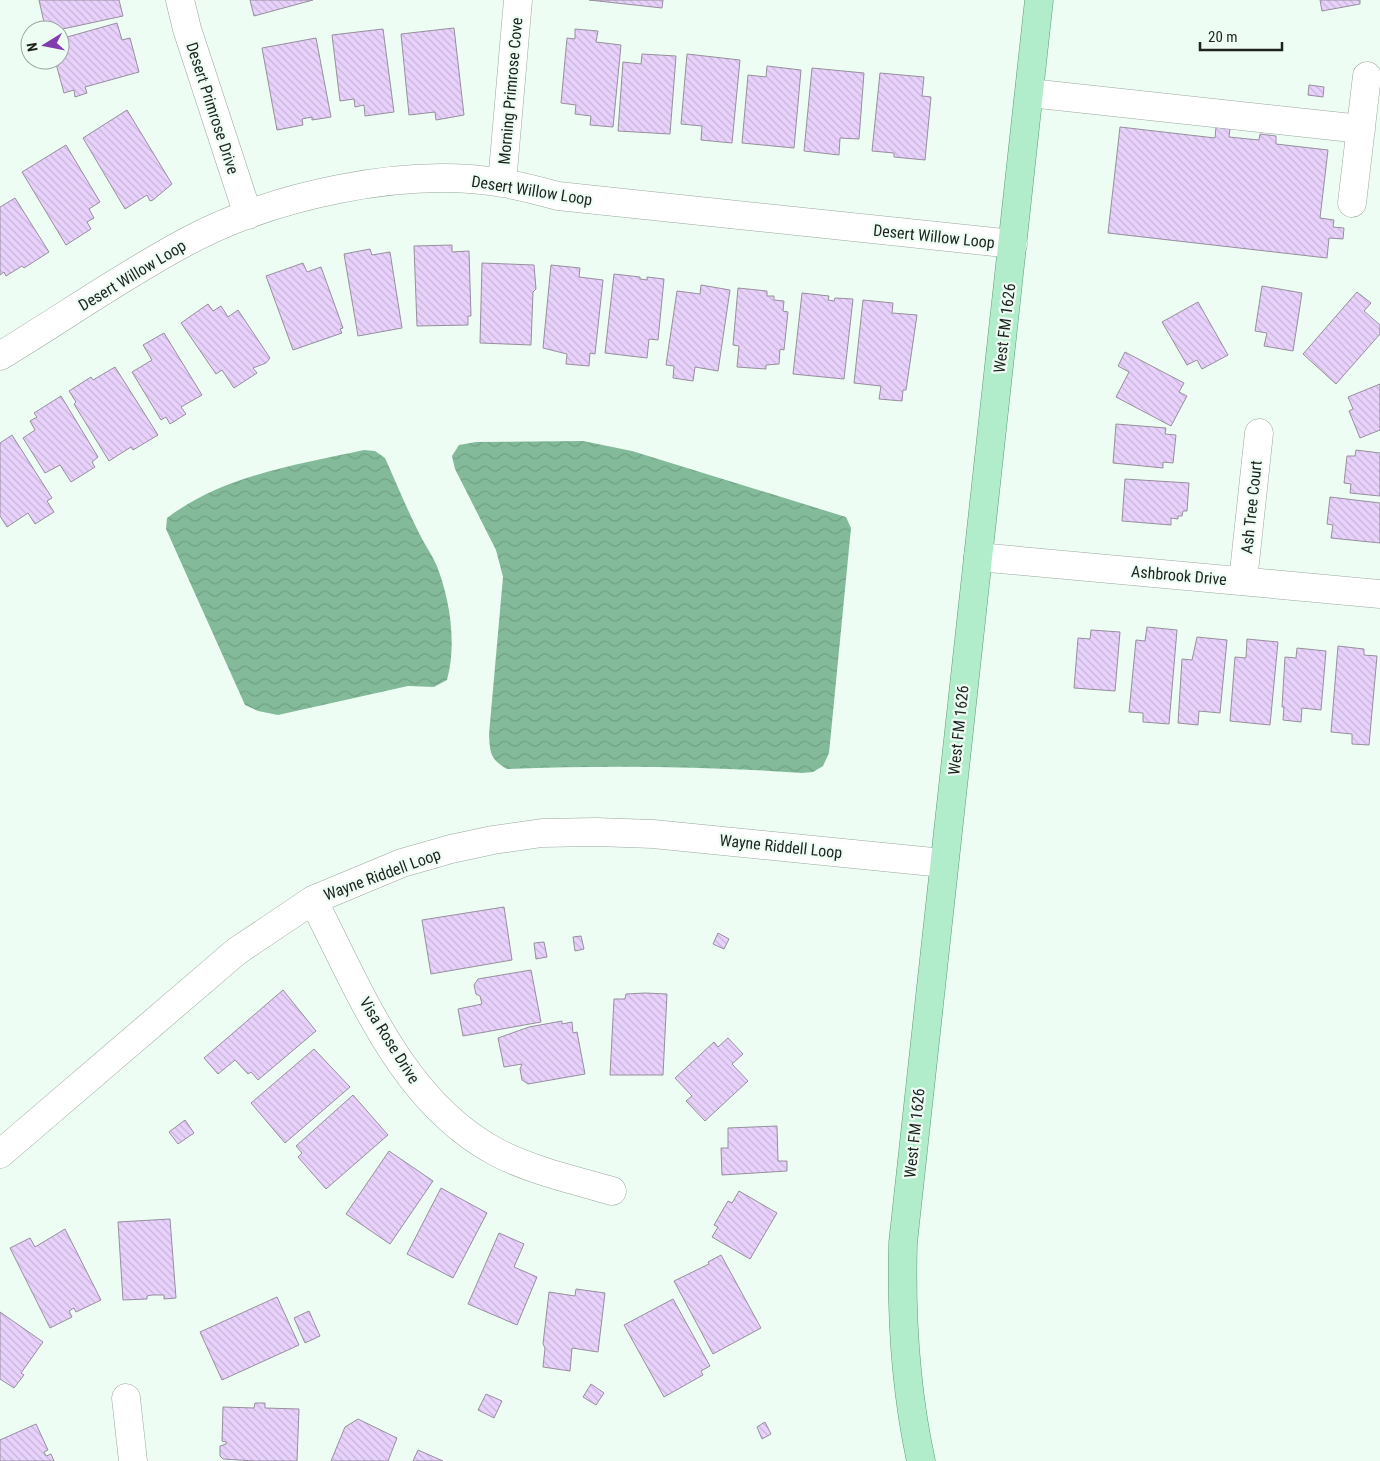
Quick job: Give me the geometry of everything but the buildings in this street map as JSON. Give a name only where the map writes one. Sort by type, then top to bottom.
[{"type":"main road","name":"West FM 1626","points":[[921,1461],[908,1387],[903,1342],[903,1243],[943,863],[1039,0]]},
{"type":"street","name":"Desert Primrose Drive","points":[[180,0],[187,29],[248,214]]},
{"type":"street","name":"Morning Primrose Cove","points":[[502,183],[518,0]]},
{"type":"street","points":[[1352,203],[1367,76]]},
{"type":"street","points":[[1030,93],[1360,129]]},
{"type":"street","name":"Desert Willow Loop","points":[[0,356],[185,243],[248,214],[352,186],[428,179],[502,183],[558,196],[1013,244]]},
{"type":"street","name":"Ash Tree Court","points":[[1243,582],[1259,433]]},
{"type":"street","name":"Ashbrook Drive","points":[[978,557],[1380,594]]},
{"type":"street","name":"Wayne Riddell Loop","points":[[0,1154],[237,951],[313,900],[402,863],[451,849],[542,833],[653,834],[943,863]]},
{"type":"street","name":"Visa Rose Drive","points":[[313,900],[367,1006],[402,1065],[436,1106],[468,1134],[497,1152],[531,1168],[612,1191]]},
{"type":"street","points":[[126,1398],[133,1461]]},
{"type":"water","points":[[583,441],[632,451],[846,517],[851,528],[829,753],[823,766],[813,772],[802,773],[654,767],[507,769],[494,759],[489,734],[503,577],[496,550],[455,469],[452,456],[459,445],[476,442]]},
{"type":"water","points":[[364,450],[375,451],[385,458],[441,577],[451,621],[452,636],[447,680],[434,687],[408,686],[278,715],[258,711],[245,705],[166,529],[167,518],[189,503],[212,491],[236,482],[287,467]]}]
